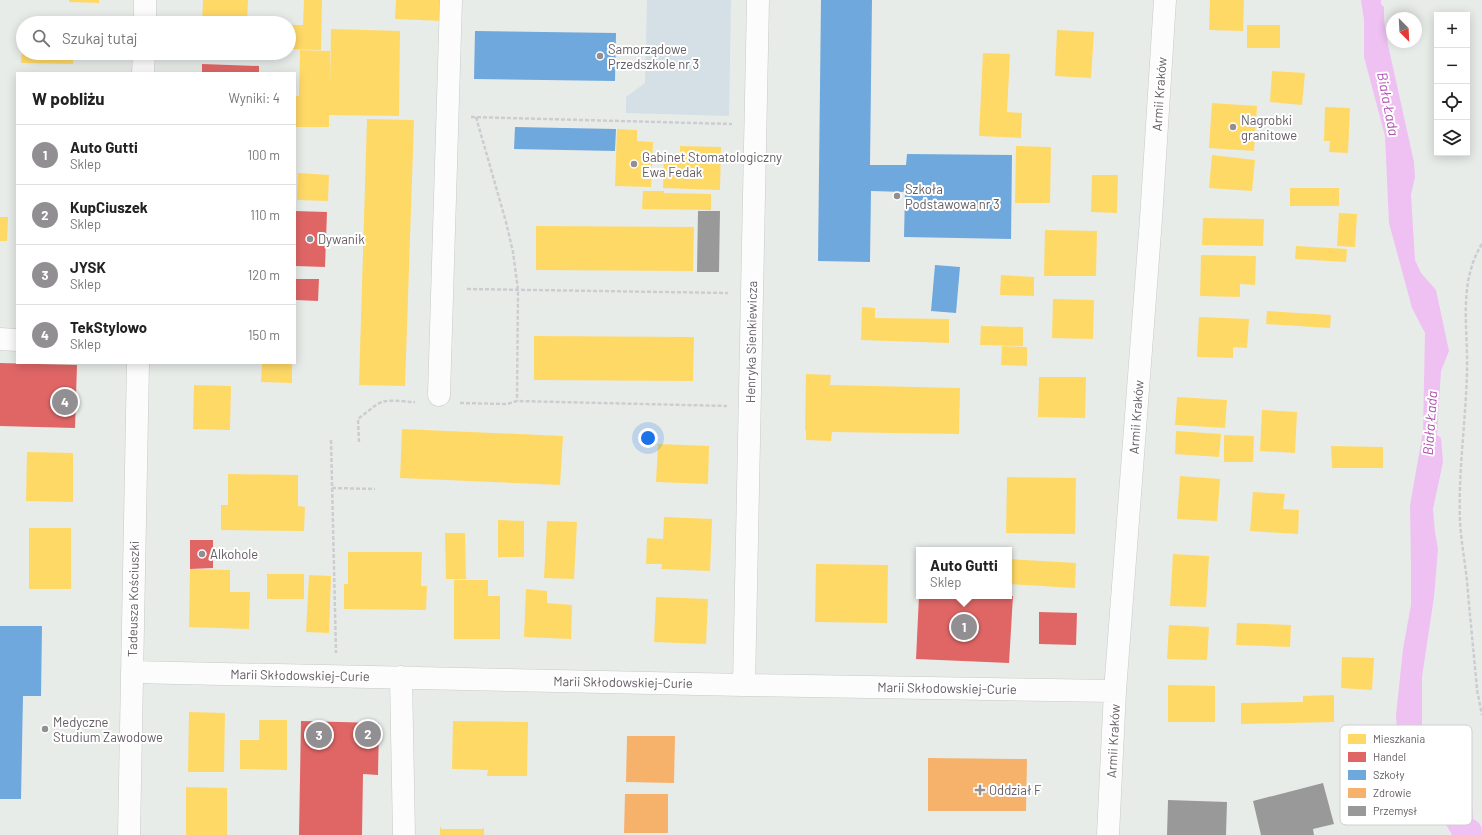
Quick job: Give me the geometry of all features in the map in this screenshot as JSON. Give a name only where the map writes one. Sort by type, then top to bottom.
[{"type":"street","points":[[145,16],[146,0]]},
{"type":"street","points":[[430,399],[443,278],[451,0]]},
{"type":"street","name":"Henryka Sienkiewicza","points":[[744,685],[758,0]]},
{"type":"street","name":"Armii Kraków","points":[[1108,835],[1115,690],[1151,219],[1165,0]]},
{"type":"street","points":[[143,72],[144,60]]},
{"type":"street","points":[[0,340],[16,340]]},
{"type":"street","name":"Tadeusza Kościuszki","points":[[129,835],[138,364]]},
{"type":"street","name":"Marii Skłodowskiej-Curie","points":[[132,672],[744,685],[1115,690]]},
{"type":"street","points":[[401,677],[404,835]]},
{"type":"path","points":[[448,117],[755,124]]},
{"type":"path","points":[[476,117],[513,252],[518,290],[518,401]]},
{"type":"path","points":[[1482,244],[1475,255],[1465,302],[1467,352],[1466,391],[1461,455],[1460,522],[1477,690],[1482,715]]},
{"type":"path","points":[[443,278],[467,288],[752,294]]},
{"type":"path","points":[[359,442],[358,419],[378,404],[391,401],[430,399]]},
{"type":"path","points":[[460,403],[507,404],[518,401],[750,406]]},
{"type":"path","points":[[332,440],[337,676]]},
{"type":"path","points":[[332,488],[375,489]]},
{"type":"shaded area","points":[[647,0],[731,0],[729,116],[626,113],[626,97],[645,83]]},
{"type":"water","name":"Biała Łada","points":[[1361,0],[1381,0],[1381,4],[1384,7],[1386,48],[1389,48],[1414,162],[1415,177],[1411,195],[1415,260],[1421,273],[1436,290],[1449,351],[1441,371],[1437,435],[1441,438],[1443,462],[1433,509],[1438,549],[1434,597],[1422,677],[1422,725],[1397,725],[1396,715],[1403,649],[1411,605],[1410,505],[1423,432],[1425,333],[1412,308],[1389,223],[1385,136],[1364,57],[1364,20]]},
{"type":"water","points":[[1472,805],[1473,819],[1480,825],[1482,835],[1452,835],[1446,825],[1472,825]]},
{"type":"building: Mieszkania","points":[[69,0],[99,0],[99,3],[69,2]]},
{"type":"building: Mieszkania","points":[[203,0],[248,0],[247,16],[202,16]]},
{"type":"building: Mieszkania","points":[[304,0],[322,0],[321,50],[296,49],[296,25],[303,25]]},
{"type":"building: Mieszkania","points":[[396,0],[444,0],[443,21],[395,19]]},
{"type":"building: Mieszkania","points":[[1210,0],[1244,0],[1243,31],[1209,30]]},
{"type":"building: Mieszkania","points":[[1247,25],[1280,25],[1280,48],[1247,48]]},
{"type":"building: Mieszkania","points":[[331,29],[400,31],[399,116],[329,115],[329,127],[296,127],[296,96],[299,96],[300,50],[330,51],[330,86]]},
{"type":"building: Mieszkania","points":[[1057,30],[1094,32],[1091,78],[1055,76]]},
{"type":"building: Mieszkania","points":[[983,53],[1010,54],[1007,112],[1022,113],[1021,138],[979,136]]},
{"type":"building: Mieszkania","points":[[21,60],[73,60],[73,64],[21,63]]},
{"type":"building: Mieszkania","points":[[1272,71],[1305,73],[1302,105],[1270,102]]},
{"type":"building: Mieszkania","name":"Nagrobki granitowe","points":[[1212,103],[1257,106],[1254,151],[1209,148]]},
{"type":"building: Mieszkania","points":[[1325,107],[1350,108],[1348,153],[1329,152],[1330,141],[1324,141]]},
{"type":"building: Mieszkania","points":[[367,119],[414,120],[405,386],[359,385]]},
{"type":"building: Mieszkania","name":"Gabinet Stomatologiczny Ewa Fedak","points":[[617,129],[637,130],[637,141],[653,142],[651,187],[615,186]]},
{"type":"building: Mieszkania","points":[[680,146],[721,147],[720,190],[663,188],[664,153],[680,154]]},
{"type":"building: Mieszkania","points":[[1016,146],[1051,147],[1050,203],[1015,203]]},
{"type":"building: Mieszkania","points":[[1212,155],[1255,160],[1252,191],[1209,188]]},
{"type":"building: Mieszkania","points":[[298,173],[329,175],[328,201],[297,200]]},
{"type":"building: Mieszkania","points":[[1092,175],[1118,175],[1117,213],[1091,212]]},
{"type":"building: Mieszkania","points":[[1290,188],[1339,188],[1339,206],[1290,206]]},
{"type":"building: Mieszkania","points":[[643,191],[711,194],[711,210],[642,209]]},
{"type":"building: Mieszkania","points":[[1339,213],[1357,214],[1355,247],[1337,246]]},
{"type":"building: Mieszkania","points":[[0,217],[8,217],[7,241],[0,241]]},
{"type":"building: Mieszkania","points":[[1203,218],[1264,219],[1263,246],[1202,245]]},
{"type":"building: Mieszkania","points":[[536,226],[694,227],[693,271],[536,270]]},
{"type":"building: Mieszkania","points":[[1045,230],[1097,231],[1096,276],[1044,276]]},
{"type":"building: Mieszkania","points":[[1296,246],[1347,249],[1346,262],[1295,259]]},
{"type":"building: Mieszkania","points":[[1201,255],[1256,256],[1255,285],[1240,284],[1240,297],[1200,296]]},
{"type":"building: Mieszkania","points":[[1001,275],[1034,277],[1034,296],[1000,295]]},
{"type":"building: Mieszkania","points":[[1053,299],[1094,300],[1093,339],[1052,338]]},
{"type":"building: Mieszkania","points":[[862,307],[875,308],[875,318],[949,319],[949,343],[861,340]]},
{"type":"building: Mieszkania","points":[[1267,311],[1331,315],[1330,328],[1266,324]]},
{"type":"building: Mieszkania","points":[[1199,317],[1249,319],[1247,348],[1233,347],[1233,358],[1197,357]]},
{"type":"building: Mieszkania","points":[[981,326],[1023,327],[1023,346],[980,345]]},
{"type":"building: Mieszkania","points":[[534,336],[694,337],[693,381],[534,380]]},
{"type":"building: Mieszkania","points":[[1002,346],[1027,347],[1027,366],[1001,365]]},
{"type":"building: Mieszkania","points":[[262,364],[292,364],[292,383],[261,382]]},
{"type":"building: Mieszkania","points":[[806,374],[831,375],[830,385],[960,388],[959,434],[832,432],[831,441],[806,440]]},
{"type":"building: Mieszkania","points":[[1039,377],[1086,377],[1085,418],[1038,417]]},
{"type":"building: Mieszkania","points":[[194,385],[231,386],[230,430],[193,429]]},
{"type":"building: Mieszkania","points":[[1177,397],[1227,400],[1225,428],[1175,425]]},
{"type":"building: Mieszkania","points":[[1262,410],[1297,412],[1295,453],[1260,451]]},
{"type":"building: Mieszkania","points":[[402,429],[563,436],[560,485],[400,478]]},
{"type":"building: Mieszkania","points":[[1176,431],[1221,434],[1219,457],[1175,454]]},
{"type":"building: Mieszkania","points":[[1224,435],[1254,436],[1253,462],[1224,462]]},
{"type":"building: Mieszkania","points":[[658,444],[709,446],[708,484],[656,482]]},
{"type":"building: Mieszkania","points":[[1331,446],[1383,447],[1383,468],[1332,468]]},
{"type":"building: Mieszkania","points":[[27,452],[73,453],[73,502],[26,501]]},
{"type":"building: Mieszkania","points":[[228,474],[298,475],[298,506],[305,507],[304,531],[221,530],[221,505],[228,505]]},
{"type":"building: Mieszkania","points":[[1180,476],[1220,479],[1217,521],[1177,519]]},
{"type":"building: Mieszkania","points":[[1007,477],[1076,478],[1075,534],[1006,533]]},
{"type":"building: Mieszkania","points":[[1253,492],[1285,494],[1283,509],[1299,510],[1298,534],[1250,531]]},
{"type":"building: Mieszkania","points":[[664,517],[712,519],[710,571],[661,569],[662,564],[646,564],[647,538],[663,539]]},
{"type":"building: Mieszkania","points":[[498,520],[524,521],[524,557],[498,557]]},
{"type":"building: Mieszkania","points":[[547,521],[577,522],[574,579],[544,578]]},
{"type":"building: Mieszkania","points":[[29,528],[71,528],[71,589],[29,589]]},
{"type":"building: Mieszkania","points":[[445,533],[465,533],[466,579],[446,579]]},
{"type":"building: Mieszkania","points":[[348,552],[422,552],[421,586],[427,586],[426,610],[344,609],[344,584],[348,584]]},
{"type":"building: Mieszkania","points":[[1173,554],[1209,556],[1206,607],[1170,606]]},
{"type":"building: Mieszkania","points":[[1012,559],[1076,563],[1075,588],[1012,584]]},
{"type":"building: Mieszkania","points":[[816,564],[888,565],[887,623],[815,622]]},
{"type":"building: Mieszkania","points":[[190,569],[230,570],[230,592],[250,592],[249,629],[189,627]]},
{"type":"building: Mieszkania","points":[[267,574],[304,574],[304,599],[267,599]]},
{"type":"building: Mieszkania","points":[[309,575],[331,576],[329,633],[306,632]]},
{"type":"building: Mieszkania","points":[[454,580],[488,580],[488,596],[500,596],[500,639],[454,639]]},
{"type":"building: Mieszkania","points":[[526,589],[547,591],[547,603],[572,605],[571,639],[524,637]]},
{"type":"building: Mieszkania","points":[[656,597],[708,599],[706,644],[654,642]]},
{"type":"building: Mieszkania","points":[[1237,623],[1291,625],[1290,647],[1236,645]]},
{"type":"building: Mieszkania","points":[[1169,625],[1209,627],[1207,660],[1167,659]]},
{"type":"building: Mieszkania","points":[[1342,657],[1374,658],[1372,690],[1341,688]]},
{"type":"building: Mieszkania","points":[[1168,685],[1215,686],[1215,722],[1168,722]]},
{"type":"building: Mieszkania","points":[[1334,695],[1334,722],[1241,724],[1241,703],[1303,702],[1303,696]]},
{"type":"building: Mieszkania","points":[[189,712],[225,713],[224,772],[188,772]]},
{"type":"building: Mieszkania","points":[[259,720],[287,720],[287,770],[240,769],[240,740],[259,740]]},
{"type":"building: Mieszkania","points":[[453,721],[528,722],[527,776],[487,776],[488,770],[452,769]]},
{"type":"building: Mieszkania","points":[[186,787],[227,788],[227,835],[186,835]]},
{"type":"building: Mieszkania","points":[[440,827],[441,829],[484,828],[484,835],[440,835]]},
{"type":"building: Handel","points":[[202,64],[259,66],[259,72],[202,72]]},
{"type":"building: Handel","name":"Dywanik","points":[[296,211],[327,212],[325,267],[296,266]]},
{"type":"building: Handel","points":[[296,279],[319,279],[318,301],[296,300]]},
{"type":"building: Handel","points":[[0,363],[77,365],[75,428],[0,426]]},
{"type":"building: Handel","name":"Alkohole","points":[[190,540],[213,540],[213,568],[190,569]]},
{"type":"building: Handel","points":[[1013,596],[1009,663],[916,659],[919,599],[1012,599]]},
{"type":"building: Handel","points":[[1039,612],[1077,613],[1076,645],[1039,644]]},
{"type":"building: Handel","points":[[301,721],[379,723],[378,775],[363,774],[362,835],[299,835]]},
{"type":"building: Szkoły","points":[[821,0],[872,0],[870,165],[906,165],[907,154],[1012,155],[1011,239],[904,237],[905,192],[871,191],[870,262],[818,261]]},
{"type":"building: Szkoły","points":[[475,31],[616,33],[615,81],[474,79]]},
{"type":"building: Szkoły","points":[[515,127],[616,129],[615,151],[514,149]]},
{"type":"building: Szkoły","points":[[935,265],[960,267],[956,313],[931,311]]},
{"type":"building: Szkoły","points":[[0,626],[42,626],[41,696],[23,696],[21,799],[0,799]]},
{"type":"building: Zdrowie","points":[[627,736],[675,736],[674,783],[626,782]]},
{"type":"building: Zdrowie","points":[[928,758],[1027,759],[1026,811],[928,811]]},
{"type":"building: Zdrowie","points":[[625,794],[668,794],[668,833],[624,833]]},
{"type":"building: Przemysł","points":[[698,211],[720,211],[719,272],[697,272]]},
{"type":"building: Przemysł","points":[[1323,783],[1334,824],[1313,829],[1314,835],[1261,835],[1253,801]]},
{"type":"building: Przemysł","points":[[1168,800],[1227,802],[1226,835],[1167,835]]},
{"type":"place","name":"Samorządowe Przedszkole nr 3","points":[[600,56]]},
{"type":"place","name":"Nagrobki granitowe","points":[[1233,127]]},
{"type":"place","name":"Gabinet Stomatologiczny Ewa Fedak","points":[[634,164]]},
{"type":"place","name":"Szkoła Podstawowa nr 3","points":[[897,196]]},
{"type":"place","name":"Dywanik","points":[[310,239]]},
{"type":"place","name":"TekStylowo","points":[[65,402]]},
{"type":"place","name":"Alkohole","points":[[202,554]]},
{"type":"place","name":"Auto Gutti","points":[[964,627]]},
{"type":"place","name":"Medyczne Studium Zawodowe","points":[[45,729]]},
{"type":"place","name":"KupCiuszek","points":[[368,734]]},
{"type":"place","name":"JYSK","points":[[319,735]]},
{"type":"place","name":"Oddział F","points":[[980,790]]}]
